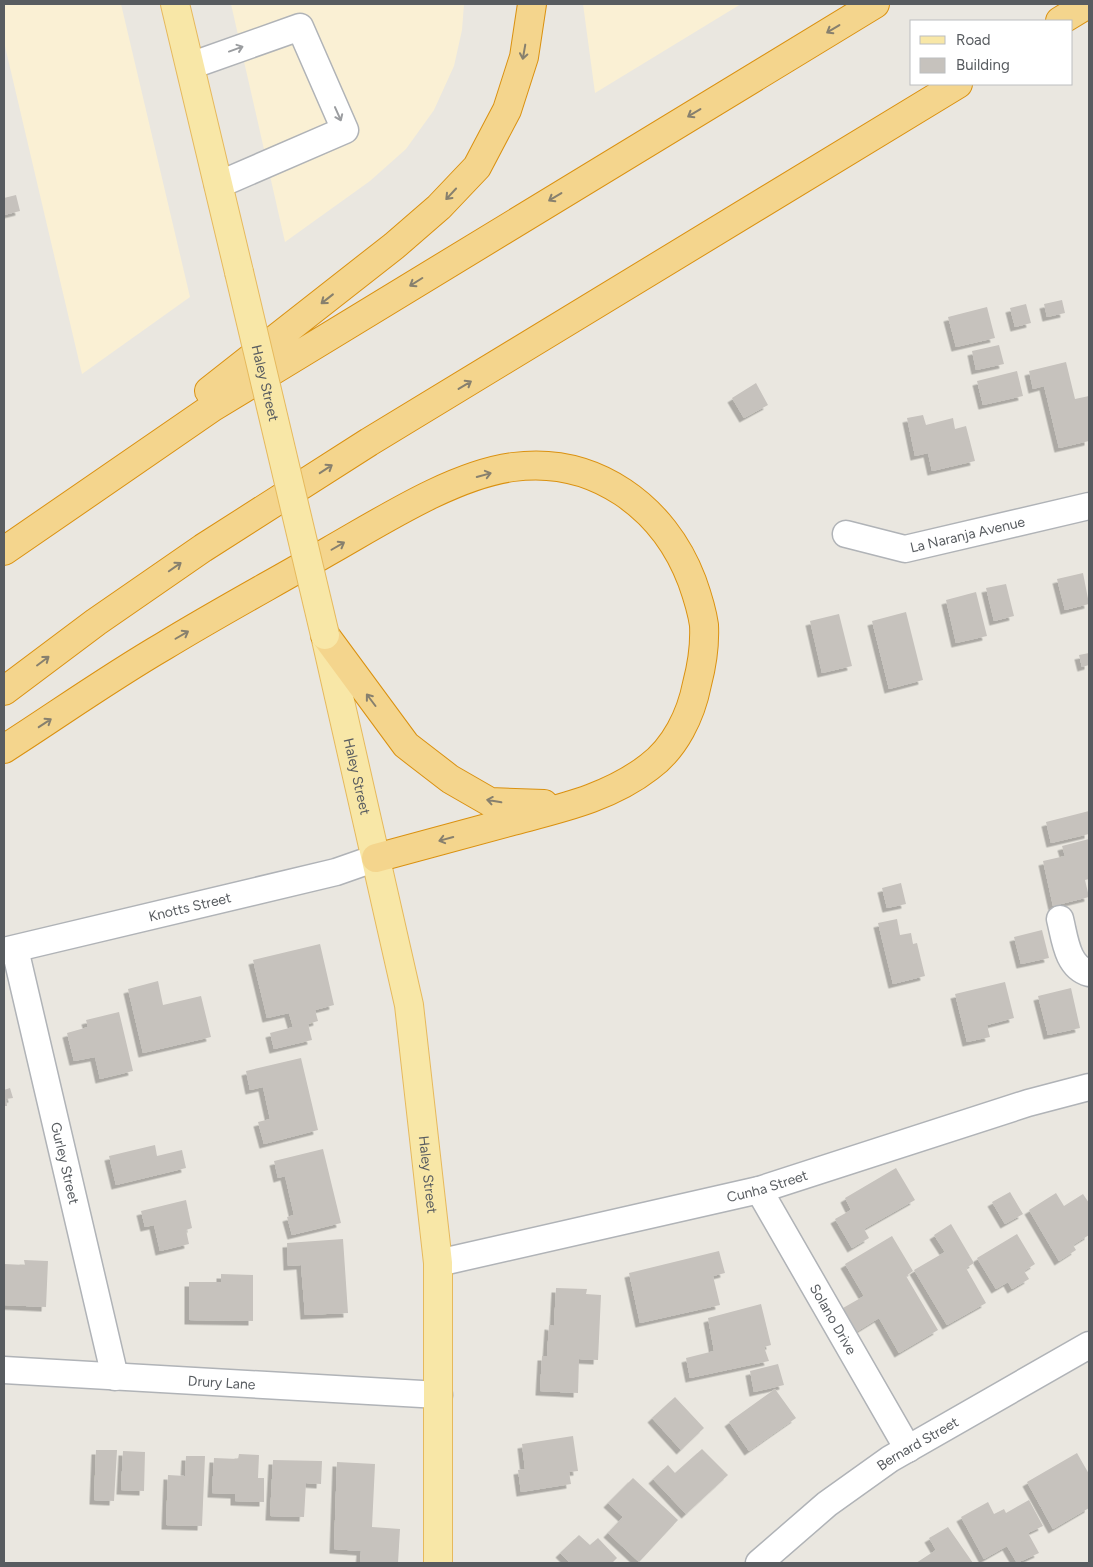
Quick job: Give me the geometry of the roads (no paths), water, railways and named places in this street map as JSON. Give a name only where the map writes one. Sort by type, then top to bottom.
[{"type":"highway","points":[[4,551],[394,246],[446,201],[477,167],[507,110],[524,57],[532,4]]},
{"type":"highway","points":[[46,520],[213,407],[875,4]]},
{"type":"highway","points":[[1062,20],[1088,4]]},
{"type":"highway","points":[[4,690],[96,622],[203,548],[368,442],[956,85]]},
{"type":"highway","points":[[4,749],[161,647],[402,510],[470,478],[512,467],[546,466],[576,471],[616,487],[639,502],[666,530],[684,562],[696,594],[704,625],[702,666],[693,703],[678,736],[650,767],[611,790],[578,804],[376,858]]},
{"type":"highway","points":[[325,635],[406,745],[450,780],[490,802],[578,804]]},
{"type":"main road","name":"Haley Street","points":[[175,4],[325,635],[409,1005],[438,1263],[438,1563]]},
{"type":"street","points":[[190,66],[300,27],[345,130],[218,184]]},
{"type":"street","name":"La Naranja Avenue","points":[[846,534],[905,548],[1089,506]]},
{"type":"street","name":"Knotts Street","points":[[9,950],[336,872],[376,858]]},
{"type":"street","points":[[1060,919],[1074,965],[1080,971],[1089,973]]},
{"type":"street","name":"Gurley Street","points":[[9,950],[115,1377]]},
{"type":"street","name":"Cunha Street","points":[[438,1263],[759,1190],[1028,1103],[1089,1087]]},
{"type":"street","name":"Solano Drive","points":[[759,1190],[908,1449]]},
{"type":"street","name":"Bernard Street","points":[[760,1563],[827,1504],[908,1449],[1089,1345]]},
{"type":"street","name":"Drury Lane","points":[[4,1370],[439,1395]]}]
